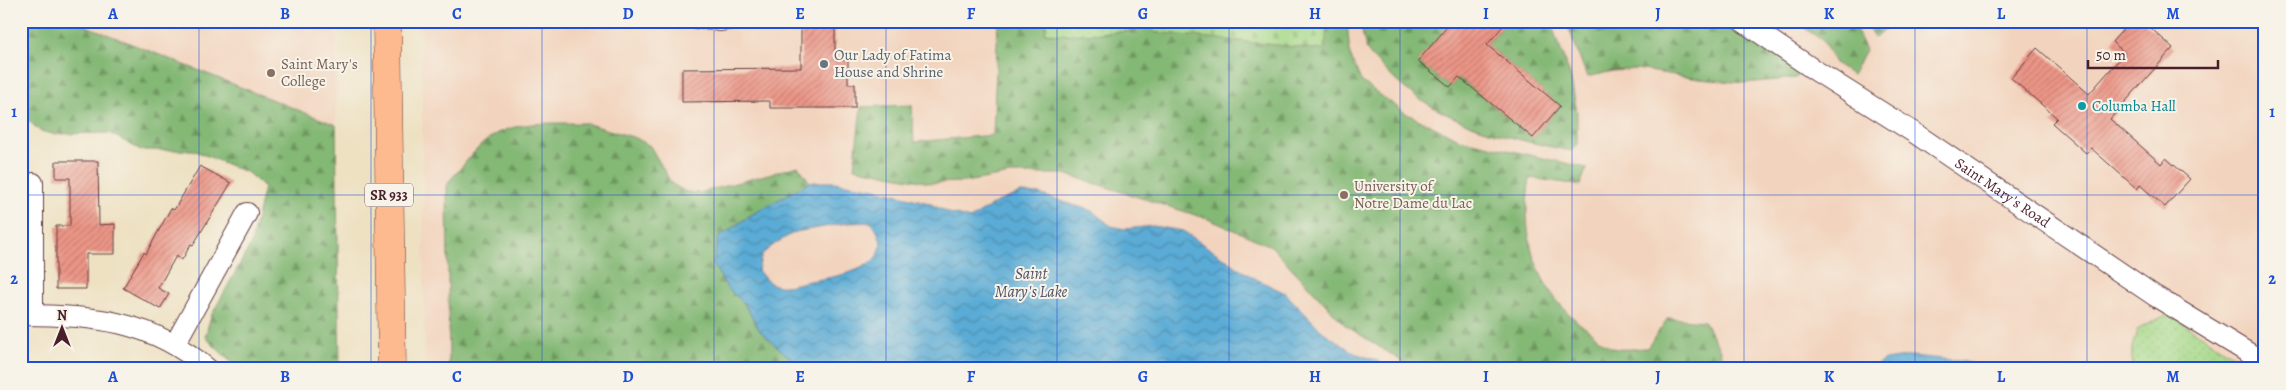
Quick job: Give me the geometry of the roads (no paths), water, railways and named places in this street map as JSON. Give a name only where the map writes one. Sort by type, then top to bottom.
[{"type":"main road","name":"SR 933","points":[[387,21],[392,369]]},
{"type":"street","name":"Saint Mary's Road","points":[[1742,21],[1813,69],[1913,132],[2155,296],[2265,363]]},
{"type":"street","points":[[33,183],[27,315],[70,316],[114,322],[150,332],[175,344],[208,369]]},
{"type":"street","points":[[175,344],[247,213]]},
{"type":"lane","points":[[679,21],[720,26],[750,21]]},
{"type":"water","name":"Saint Mary's Lake","points":[[810,182],[834,182],[876,189],[929,203],[949,213],[970,219],[997,202],[1021,193],[1039,194],[1092,211],[1111,226],[1125,229],[1153,226],[1183,231],[1252,277],[1285,293],[1322,331],[1354,353],[1376,360],[1390,369],[809,369],[792,360],[760,331],[744,303],[727,288],[713,264],[718,238],[751,215]],"holes":[[[871,222],[880,237],[880,249],[874,259],[851,272],[779,286],[769,282],[758,270],[762,254],[795,232],[846,223]]]},
{"type":"water","points":[[1912,356],[1962,361],[1992,369],[1869,369],[1885,360]]},
{"type":"place","name":"Our Lady of Fatima House and Shrine","points":[[824,64]]},
{"type":"place","name":"Saint Mary's College","points":[[271,73]]},
{"type":"place","name":"Columba Hall","points":[[2082,106]]},
{"type":"place","name":"University of Notre Dame du Lac","points":[[1344,195]]}]
